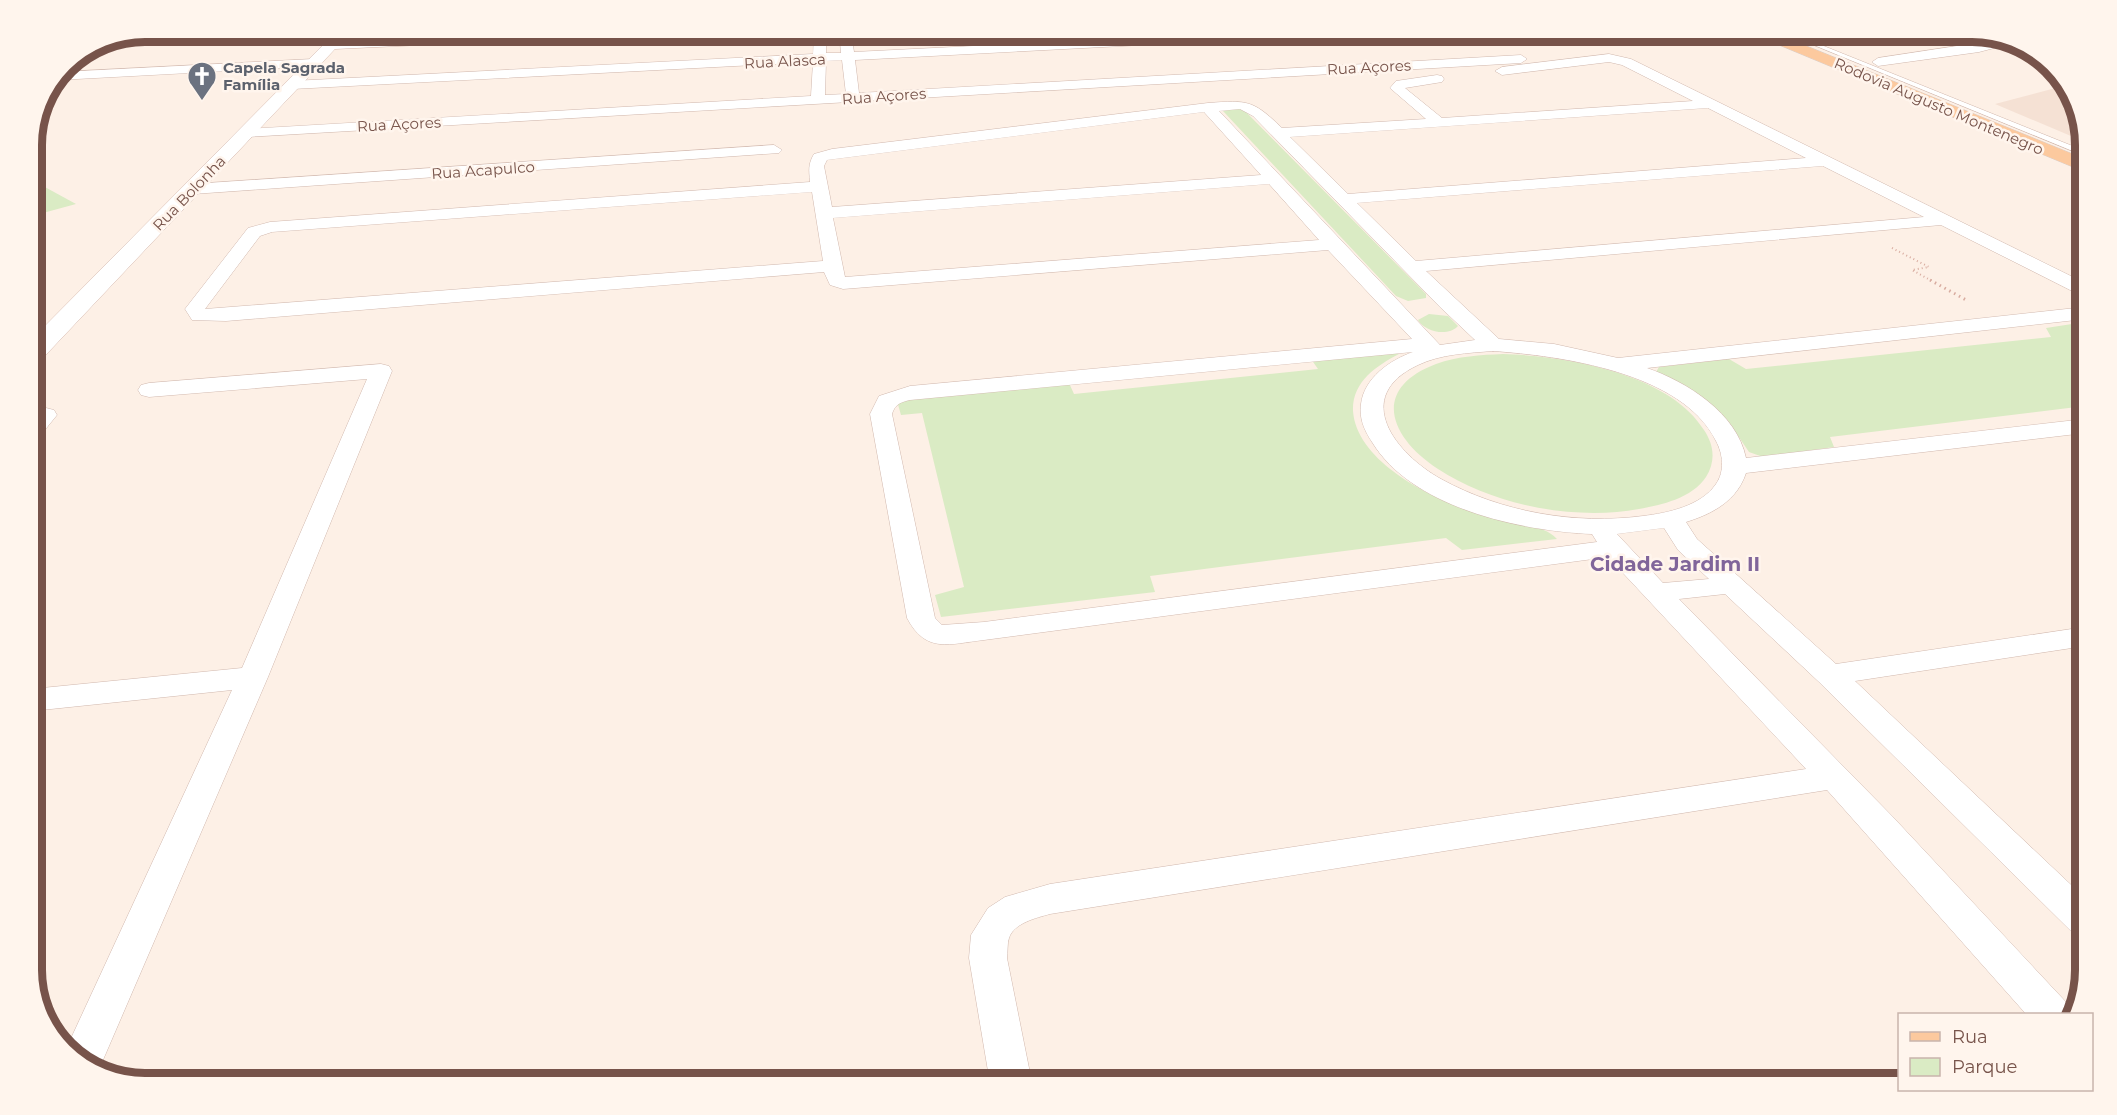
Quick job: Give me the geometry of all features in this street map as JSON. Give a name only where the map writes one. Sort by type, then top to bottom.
[{"type":"main road","name":"Rodovia Augusto Montenegro","points":[[1785,42],[2075,162]]},
{"type":"main road","name":"Rodovia Augusto Montenegro","points":[[1826,42],[2075,141]]},
{"type":"street","name":"Rua Bolonha","points":[[42,343],[334,42]]},
{"type":"street","points":[[818,100],[820,42]]},
{"type":"street","points":[[847,42],[854,98]]},
{"type":"street","name":"Rua Alasca","points":[[292,85],[1111,42]]},
{"type":"street","points":[[1297,42],[1329,69]]},
{"type":"street","points":[[1878,62],[1990,44]]},
{"type":"street","points":[[1439,122],[1398,91],[1397,86],[1409,82],[1613,58],[1637,67],[2075,285]]},
{"type":"street","name":"Rua Açores","points":[[247,133],[1521,59]]},
{"type":"street","points":[[69,76],[314,63]]},
{"type":"street","points":[[1277,133],[1710,104]]},
{"type":"street","points":[[1333,244],[851,284],[837,280],[832,266],[826,213],[816,166],[818,158],[825,155],[1208,107],[1236,105],[1249,107],[1447,303],[1493,345]]},
{"type":"street","points":[[1208,107],[1431,348]]},
{"type":"street","name":"Rua Acapulco","points":[[193,189],[774,150]]},
{"type":"street","points":[[1343,199],[1823,161]]},
{"type":"street","points":[[826,213],[1273,179]]},
{"type":"street","points":[[820,186],[270,227],[254,232],[195,309],[199,316],[226,315],[832,266]]},
{"type":"street","points":[[1412,267],[1945,220]]},
{"type":"street","points":[[1396,308],[1447,303]]},
{"type":"street","points":[[1618,364],[2075,314]]},
{"type":"street","points":[[1493,345],[1535,347],[1618,364],[1673,389],[1690,399],[1716,420],[1731,444],[1735,467],[1729,483],[1717,498],[1697,510],[1671,519],[1637,525],[1606,537],[984,631],[932,633],[926,628],[921,618],[881,414],[882,405],[887,400],[920,392],[1431,348],[1493,345]]},
{"type":"street","points":[[1431,348],[1402,365],[1379,383],[1369,405],[1375,431],[1396,458],[1432,484],[1482,506],[1606,537],[1834,777],[2050,1013]]},
{"type":"street","points":[[85,1053],[253,677],[381,371],[149,390]]},
{"type":"street","points":[[1735,467],[2075,427]]},
{"type":"street","points":[[1671,519],[1687,544],[1830,675],[2075,911]]},
{"type":"street","points":[[1658,592],[1732,585]]},
{"type":"street","points":[[1830,675],[2075,638]]},
{"type":"street","points":[[42,699],[253,677]]},
{"type":"street","points":[[1009,1073],[988,958],[990,935],[1001,919],[1018,908],[1050,899],[1834,777]]},
{"type":"lane","points":[[1810,42],[2075,150]]},
{"type":"path","points":[[1854,228],[1929,267],[1912,270],[2007,322]]},
{"type":"shaded area","points":[[2058,87],[2070,112],[2075,138],[1995,104]]},
{"type":"green space","points":[[1234,108],[1244,110],[1426,294],[1426,298],[1408,301],[1396,296],[1223,111]]},
{"type":"green space","points":[[42,185],[76,204],[42,213]]},
{"type":"green space","points":[[1429,314],[1448,316],[1458,326],[1443,332],[1426,328],[1418,320]]},
{"type":"green space","points":[[2075,324],[2075,407],[1830,437],[1834,447],[1763,457],[1749,452],[1728,421],[1656,372],[1659,367],[1729,359],[1746,369],[2051,337],[2046,328]]},
{"type":"green space","points":[[1394,350],[1399,354],[1367,376],[1361,383],[1354,401],[1353,411],[1358,431],[1370,450],[1407,481],[1430,494],[1493,518],[1536,527],[1557,539],[1462,550],[1446,538],[1150,576],[1155,592],[941,617],[935,595],[964,587],[922,413],[901,415],[897,401],[1069,383],[1074,394],[1318,369],[1311,359]]},
{"type":"green space","points":[[1503,354],[1556,359],[1614,371],[1667,394],[1688,410],[1707,436],[1712,447],[1712,459],[1706,477],[1693,490],[1667,503],[1639,509],[1588,513],[1561,511],[1509,501],[1460,482],[1438,469],[1421,457],[1399,429],[1394,414],[1395,400],[1402,387],[1415,374],[1444,361],[1470,356]]},
{"type":"place","name":"Capela Sagrada Família","points":[[202,102]]},
{"type":"district","name":"Cidade Jardim II","points":[[1675,564]]}]
